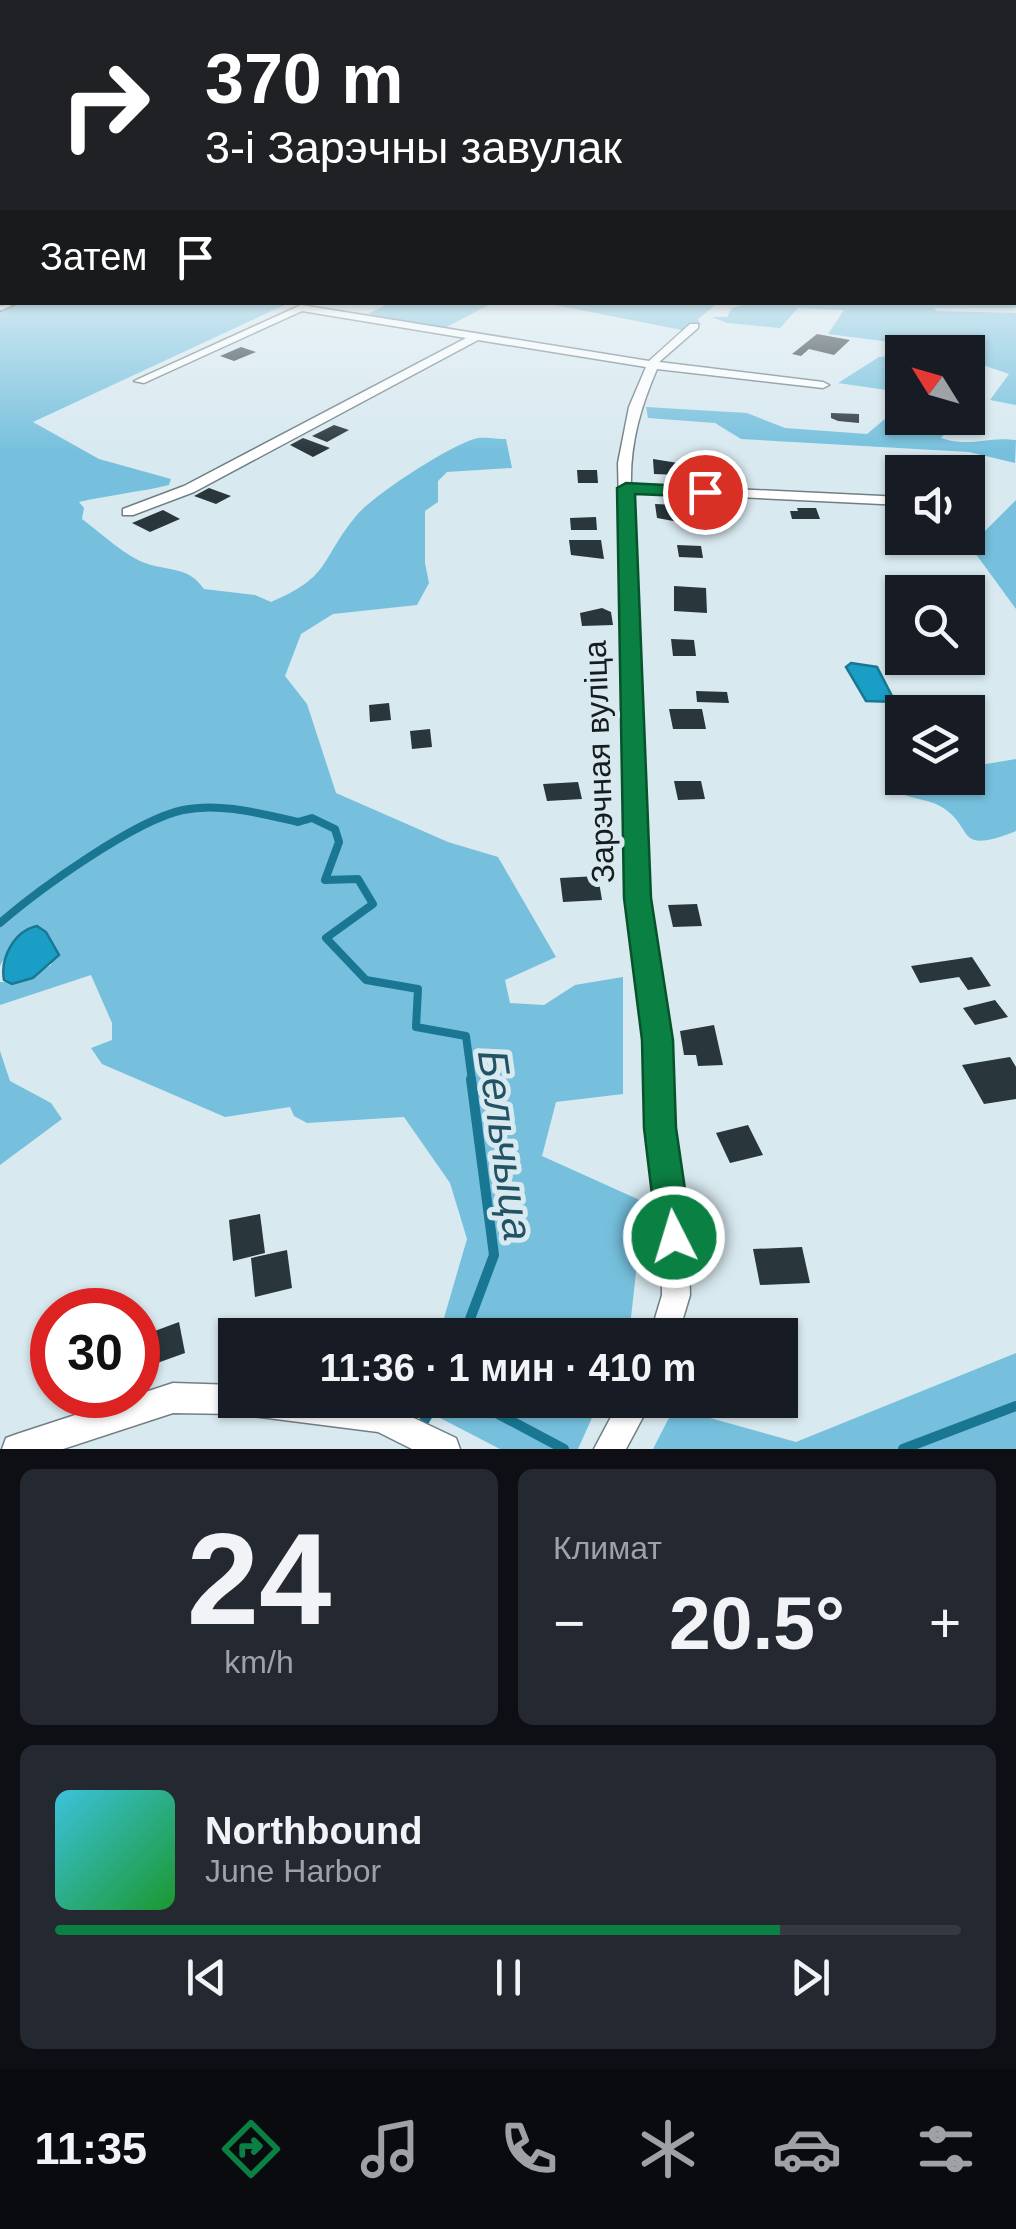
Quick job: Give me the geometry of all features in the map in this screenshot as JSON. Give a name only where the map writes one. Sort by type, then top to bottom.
[{"type":"street","points":[[140,381],[278,317]]},
{"type":"street","points":[[348,317],[653,365],[823,385]]},
{"type":"street","name":"Зарэчная вуліца","points":[[669,1318],[676,1295],[674,1208],[660,1128],[658,1040],[638,898],[624,463],[633,417],[653,365],[694,326]]},
{"type":"street","points":[[128,512],[189,489],[474,338]]},
{"type":"street","points":[[626,488],[885,499]]},
{"type":"street","points":[[16,1449],[173,1398],[218,1399]]},
{"type":"street","points":[[382,1418],[445,1449]]},
{"type":"street","points":[[609,1449],[627,1418]]},
{"type":"shaded area","points":[[0,317],[260,317],[33,422],[99,459],[171,479],[169,485],[79,502],[84,508],[82,519],[131,556],[185,573],[204,589],[255,595],[271,602],[291,593],[315,575],[356,516],[394,485],[462,444],[478,438],[506,439],[512,468],[447,472],[438,481],[438,502],[425,511],[429,583],[417,605],[333,614],[301,634],[285,676],[307,704],[336,793],[448,842],[498,857],[556,957],[505,980],[510,1003],[544,1005],[575,985],[623,977],[623,1094],[556,1102],[542,1156],[644,1202],[631,1318],[444,1318],[467,1239],[450,1183],[404,1117],[307,1123],[294,1116],[290,1107],[225,1117],[102,1064],[91,1048],[112,1040],[112,1023],[91,975],[0,1005],[0,982],[22,982],[51,965],[46,932],[37,926],[15,939],[0,966]]},
{"type":"shaded area","points":[[382,317],[466,317],[445,328]]},
{"type":"shaded area","points":[[614,317],[701,317],[701,325],[692,332]]},
{"type":"shaded area","points":[[712,317],[790,317],[780,328],[727,323]]},
{"type":"shaded area","points":[[840,317],[1016,317],[1016,405],[990,400],[1009,374],[985,366],[985,335],[885,335],[885,341],[828,334]]},
{"type":"shaded area","points":[[885,357],[885,390],[838,383]]},
{"type":"shaded area","points":[[646,407],[747,413],[785,428],[867,434],[885,419],[885,435],[944,435],[941,438],[970,442],[1016,440],[1015,463],[969,452],[741,439],[715,423],[648,418]]},
{"type":"shaded area","points":[[1016,500],[1016,609],[977,555],[985,555],[985,531]]},
{"type":"shaded area","points":[[851,663],[877,667],[891,695],[885,695],[885,702],[866,701],[846,667]]},
{"type":"shaded area","points":[[1016,759],[1016,831],[982,841],[973,839],[938,805],[906,795],[985,795],[985,764]]},
{"type":"shaded area","points":[[37,926],[46,932],[59,955],[33,978],[12,984],[4,980],[4,963],[10,947],[22,933]]},
{"type":"shaded area","points":[[0,1051],[10,1081],[51,1103],[62,1119],[0,1165]]},
{"type":"shaded area","points":[[1016,1353],[1016,1449],[653,1449],[669,1418],[710,1418],[796,1442]]},
{"type":"shaded area","points":[[440,1418],[592,1418],[578,1449],[500,1449]]},
{"type":"building","points":[[817,334],[850,340],[834,355],[809,349],[801,356],[792,354]]},
{"type":"building","points":[[241,347],[256,352],[234,361],[220,356]]},
{"type":"building","points":[[831,413],[859,414],[859,423],[838,421],[831,418]]},
{"type":"building","points":[[334,425],[349,430],[327,442],[312,436]]},
{"type":"building","points":[[303,438],[330,448],[313,457],[290,445]]},
{"type":"building","points":[[653,459],[678,463],[680,475],[654,474]]},
{"type":"building","points":[[577,470],[597,470],[598,483],[578,483]]},
{"type":"building","points":[[209,488],[231,496],[216,504],[194,496]]},
{"type":"building","points":[[655,504],[678,505],[680,512],[675,512],[679,522],[657,518]]},
{"type":"building","points":[[797,508],[816,508],[820,519],[792,519],[790,511],[798,511]]},
{"type":"building","points":[[163,510],[180,519],[150,532],[132,523]]},
{"type":"building","points":[[596,517],[597,530],[571,530],[570,518]]},
{"type":"building","points":[[569,540],[601,540],[604,559],[571,555]]},
{"type":"building","points":[[677,545],[701,546],[703,558],[679,557]]},
{"type":"building","points":[[674,586],[706,588],[707,613],[674,611]]},
{"type":"building","points":[[602,608],[611,612],[613,625],[582,626],[580,613]]},
{"type":"building","points":[[671,639],[694,640],[696,656],[673,656]]},
{"type":"building","points":[[696,691],[727,692],[729,703],[697,702]]},
{"type":"building","points":[[389,703],[391,720],[370,722],[369,705]]},
{"type":"building","points":[[669,709],[702,709],[706,729],[673,729]]},
{"type":"building","points":[[430,729],[432,747],[412,749],[410,731]]},
{"type":"building","points":[[674,781],[701,781],[705,799],[678,800]]},
{"type":"building","points":[[578,782],[582,799],[547,801],[543,784]]},
{"type":"building","points":[[598,876],[602,900],[563,902],[560,878]]},
{"type":"building","points":[[697,904],[702,926],[673,927],[668,905]]},
{"type":"building","points":[[972,957],[991,986],[968,990],[959,977],[920,983],[911,966]]},
{"type":"building","points":[[995,1000],[1008,1017],[975,1025],[963,1008]]},
{"type":"building","points":[[714,1025],[723,1065],[698,1066],[696,1055],[684,1055],[680,1031]]},
{"type":"building","points":[[1010,1057],[1016,1067],[1016,1099],[984,1104],[962,1065]]},
{"type":"building","points":[[748,1125],[763,1155],[730,1163],[716,1133]]},
{"type":"building","points":[[260,1214],[265,1253],[233,1261],[229,1220]]},
{"type":"building","points":[[802,1247],[810,1283],[760,1285],[753,1249]]},
{"type":"building","points":[[287,1250],[292,1288],[255,1297],[251,1258]]},
{"type":"building","points":[[179,1322],[185,1353],[160,1362],[160,1329]]},
{"type":"waterway","name":"Бельчыца","points":[[0,923],[88,858],[163,816],[212,807],[298,822],[312,818],[335,829],[339,842],[325,880],[358,879],[373,904],[326,938],[366,980],[418,989],[416,1027],[466,1036],[472,1081]]},
{"type":"waterway","name":"Бельчыца","points":[[470,1318],[494,1255],[471,1079]]},
{"type":"waterway","points":[[903,1449],[1016,1406]]},
{"type":"waterway","name":"Бельчыца","points":[[423,1423],[426,1418]]},
{"type":"waterway","points":[[506,1418],[564,1449]]},
{"type":"route","points":[[674,1237],[674,1208],[660,1128],[658,1040],[638,898],[626,488],[705,492]]}]
